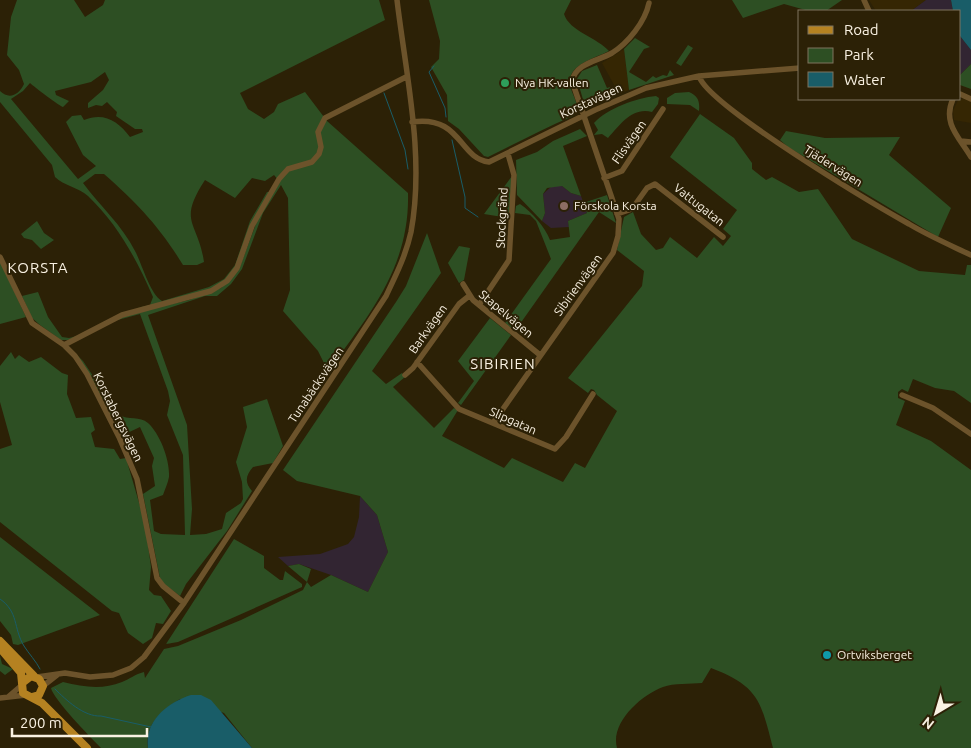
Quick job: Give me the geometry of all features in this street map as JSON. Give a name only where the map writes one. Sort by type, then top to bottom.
[{"type":"main road","points":[[0,641],[36,677],[43,688],[46,700],[60,719]]},
{"type":"main road","points":[[0,648],[20,673],[22,684],[29,696],[38,700],[60,719],[87,748]]},
{"type":"main road","points":[[22,684],[27,677],[36,677]]},
{"type":"main road","points":[[29,696],[39,695],[43,688]]},
{"type":"street","name":"Tunabäcksvägen","points":[[36,677],[58,674],[107,677],[131,668],[144,657],[158,641],[184,603],[369,323],[396,274],[410,233],[415,203],[416,164],[397,0]]},
{"type":"street","name":"Sibirienvägen","points":[[493,423],[613,253],[619,228],[618,214],[582,116],[572,81],[575,72],[614,52],[625,42],[640,22],[649,4]]},
{"type":"street","name":"Korstavägen","points":[[412,122],[434,121],[447,127],[475,156],[484,161],[493,161],[582,116],[646,88],[698,76],[798,68]]},
{"type":"street","name":"Tjädervägen","points":[[698,76],[706,88],[718,100],[789,150],[909,224],[971,255]]},
{"type":"street","points":[[64,345],[122,314],[211,291],[227,281],[237,268],[252,226],[279,179],[288,169],[312,162],[319,154],[321,147],[318,132],[325,118],[406,77]]},
{"type":"street","points":[[953,100],[948,118],[971,157]]},
{"type":"street","name":"Flisvägen","points":[[604,178],[622,171],[663,109]]},
{"type":"street","points":[[961,141],[971,142]]},
{"type":"street","name":"Stockgränd","points":[[480,305],[509,260],[514,175],[508,154]]},
{"type":"street","name":"Vattugatan","points":[[618,214],[632,209],[647,188],[656,184],[723,236]]},
{"type":"street","name":"Korstabergsvägen","points":[[0,257],[32,323],[64,345],[87,374],[124,448],[137,479],[157,578],[163,586],[184,603]]},
{"type":"street","name":"Stapelvägen","points":[[463,284],[469,296],[540,355]]},
{"type":"street","name":"Barkvägen","points":[[405,375],[417,362],[459,304],[469,296]]},
{"type":"street","name":"Slipgatan","points":[[417,362],[453,404],[555,449],[566,437],[593,394]]},
{"type":"street","points":[[902,395],[933,408],[971,434]]},
{"type":"street","points":[[43,688],[58,674]]},
{"type":"street","points":[[8,697],[22,684]]},
{"type":"street","points":[[0,698],[29,696]]},
{"type":"shaded area","points":[[869,0],[926,0],[912,10],[875,10]]},
{"type":"shaded area","points":[[926,0],[951,0],[953,10],[912,10]]},
{"type":"shaded area","points":[[961,37],[971,50],[971,64],[961,74]]},
{"type":"shaded area","points":[[624,49],[629,90],[619,94],[602,63]]},
{"type":"shaded area","points":[[964,98],[971,101],[971,123],[954,120],[953,111],[958,100]]},
{"type":"shaded area","name":"Förskola Korsta","points":[[552,186],[562,186],[571,193],[581,196],[587,213],[568,221],[569,227],[551,228],[542,221],[545,213],[543,194]]},
{"type":"shaded area","points":[[360,496],[377,515],[388,552],[368,592],[331,575],[299,564],[288,566],[278,557],[320,554],[348,544],[354,537],[359,517]]},
{"type":"green space","points":[[17,0],[74,0],[85,17],[103,5],[105,0],[379,0],[385,20],[240,93],[248,109],[264,119],[274,112],[278,104],[305,92],[327,121],[408,193],[407,219],[395,265],[373,307],[331,367],[324,363],[318,351],[283,311],[290,290],[288,198],[281,185],[263,213],[242,269],[231,284],[217,296],[205,296],[148,315],[187,425],[192,509],[190,535],[206,534],[222,529],[226,513],[241,503],[243,499],[242,482],[236,462],[247,427],[243,407],[267,399],[283,446],[273,463],[253,467],[247,476],[249,488],[252,491],[227,531],[186,584],[180,596],[164,584],[160,578],[143,494],[155,486],[152,466],[154,458],[140,427],[121,436],[88,374],[71,349],[83,361],[119,415],[145,421],[160,440],[168,463],[169,477],[163,495],[150,500],[154,531],[161,534],[185,535],[183,455],[167,415],[170,401],[168,391],[140,314],[115,321],[128,314],[189,300],[221,288],[239,269],[257,221],[280,182],[274,175],[265,181],[252,178],[235,198],[205,180],[192,205],[191,214],[204,262],[197,265],[183,265],[147,216],[104,174],[95,174],[83,183],[124,233],[135,251],[150,286],[162,301],[209,287],[224,279],[235,265],[250,221],[267,192],[270,192],[251,224],[236,267],[225,280],[215,287],[189,297],[137,308],[150,305],[153,297],[140,269],[117,230],[88,196],[55,177],[52,165],[0,102],[0,91],[10,96],[17,93],[24,84],[19,70],[7,55],[11,17]],"holes":[[[105,72],[109,80],[103,90],[88,103],[88,108],[96,105],[102,106],[107,102],[117,112],[116,116],[135,129],[142,129],[143,132],[130,137],[121,126],[110,120],[98,117],[84,120],[81,115],[72,116],[66,122],[83,155],[96,166],[78,179],[11,99],[23,91],[30,83],[63,107],[69,101],[56,95],[55,91],[91,82]]]},
{"type":"green space","name":"Nya HK-vallen","points":[[429,0],[571,0],[564,14],[567,20],[578,30],[609,51],[581,64],[571,74],[571,89],[577,109],[573,116],[488,157],[484,156],[459,129],[448,121],[447,95],[431,67],[439,59],[440,41]]},
{"type":"green space","points":[[732,0],[842,0],[827,10],[805,10],[784,4],[743,18]]},
{"type":"green space","points":[[635,38],[650,47],[644,49],[629,72],[646,82],[653,76],[656,78],[663,75],[667,76],[670,70],[674,75],[629,90],[624,49]]},
{"type":"green space","points":[[688,45],[693,48],[681,66],[676,63]]},
{"type":"green space","points":[[971,64],[971,89],[961,85],[961,74]]},
{"type":"green space","points":[[597,65],[607,88],[610,87],[613,95],[588,106],[584,103],[577,79],[582,71]]},
{"type":"green space","points":[[689,92],[698,99],[699,111],[690,105],[667,104],[667,98],[675,93]]},
{"type":"green space","points":[[656,96],[659,98],[658,104],[652,112],[645,111],[633,114],[622,122],[608,138],[602,134],[594,135],[598,130],[594,123],[614,108],[631,101]]},
{"type":"green space","points":[[700,114],[734,138],[752,163],[752,169],[766,180],[772,177],[799,192],[818,189],[852,239],[919,271],[965,275],[967,265],[971,265],[971,403],[954,391],[935,388],[913,379],[908,392],[902,389],[898,392],[898,398],[905,401],[896,425],[931,441],[971,470],[971,748],[773,748],[761,707],[756,698],[749,689],[739,682],[711,668],[702,683],[677,684],[663,687],[637,703],[629,711],[618,729],[617,748],[252,748],[224,713],[180,699],[161,713],[152,725],[147,740],[148,748],[101,748],[81,728],[53,693],[51,688],[63,682],[100,687],[115,685],[144,672],[145,678],[164,649],[178,646],[241,620],[303,590],[307,582],[311,587],[331,575],[368,592],[388,552],[377,515],[360,496],[297,481],[283,470],[406,286],[427,233],[441,273],[372,371],[386,384],[402,373],[405,377],[393,387],[434,428],[454,408],[458,410],[442,436],[504,468],[512,458],[563,482],[575,463],[585,468],[617,411],[597,395],[594,390],[591,389],[588,393],[568,378],[642,286],[644,271],[617,250],[624,217],[633,212],[641,234],[656,250],[663,248],[670,237],[697,258],[714,237],[723,246],[731,236],[723,229],[737,210],[670,157]]},
{"type":"green space","points":[[580,129],[587,136],[563,146],[581,196],[571,193],[562,186],[547,188],[543,194],[545,213],[542,221],[517,195],[516,160],[537,152],[553,141]]},
{"type":"green space","points":[[786,131],[825,138],[900,137],[889,155],[951,208],[938,237],[788,147],[780,140]]},
{"type":"green space","points":[[512,176],[509,218],[484,214]]},
{"type":"green space","points":[[607,195],[616,223],[599,212],[515,331],[505,323],[551,259],[536,221],[530,215],[515,213],[516,206],[520,204],[533,215],[550,240],[570,237],[568,221],[587,213],[583,203]]},
{"type":"green space","points":[[37,221],[44,233],[54,240],[41,249],[32,240],[24,238],[21,234]]},
{"type":"green space","points":[[459,246],[470,248],[464,280],[459,283],[448,263]]},
{"type":"green space","points":[[0,261],[26,317],[0,324]]},
{"type":"green space","points":[[38,292],[48,317],[62,337],[77,336],[68,340],[61,340],[32,318],[22,296]]},
{"type":"green space","points":[[490,318],[511,335],[461,405],[458,403],[474,381],[458,361]]},
{"type":"green space","points":[[11,352],[15,359],[19,355],[29,362],[41,357],[62,373],[68,375],[67,394],[76,418],[91,417],[95,430],[91,433],[95,447],[114,449],[120,459],[126,458],[145,523],[151,567],[149,590],[154,595],[161,596],[171,611],[163,624],[156,623],[152,638],[143,644],[128,633],[119,613],[112,611],[0,522],[0,449],[12,445],[0,402],[0,366]]},
{"type":"green space","points":[[0,537],[100,615],[18,645],[13,644],[11,635],[0,621]]},
{"type":"green space","points":[[234,539],[264,556],[264,568],[280,580],[283,580],[285,571],[302,584],[302,587],[178,642],[166,644]]},
{"type":"green space","points":[[299,564],[311,569],[307,582],[288,566]]},
{"type":"green space","points":[[0,656],[2,664],[13,669],[5,675],[0,671]]},
{"type":"water","points":[[951,0],[971,0],[971,50],[961,37],[961,10],[953,10]]},
{"type":"water","points":[[191,695],[201,695],[211,700],[252,748],[148,748],[150,729],[159,714],[174,702]]},
{"type":"waterway","points":[[434,66],[429,72],[445,108],[446,117]]},
{"type":"waterway","points":[[384,93],[405,150],[408,169]]},
{"type":"waterway","points":[[452,140],[465,197],[465,208],[478,217]]},
{"type":"waterway","points":[[0,599],[10,609],[24,646],[40,669]]},
{"type":"waterway","points":[[55,689],[64,698],[88,714],[151,727]]},
{"type":"place","name":"Nya HK-vallen","points":[[505,83]]},
{"type":"place","name":"Förskola Korsta","points":[[564,206]]},
{"type":"place","name":"Ortviksberget","points":[[827,655]]},
{"type":"district","name":"KORSTA","points":[[38,268]]},
{"type":"district","name":"SIBIRIEN","points":[[503,364]]}]
